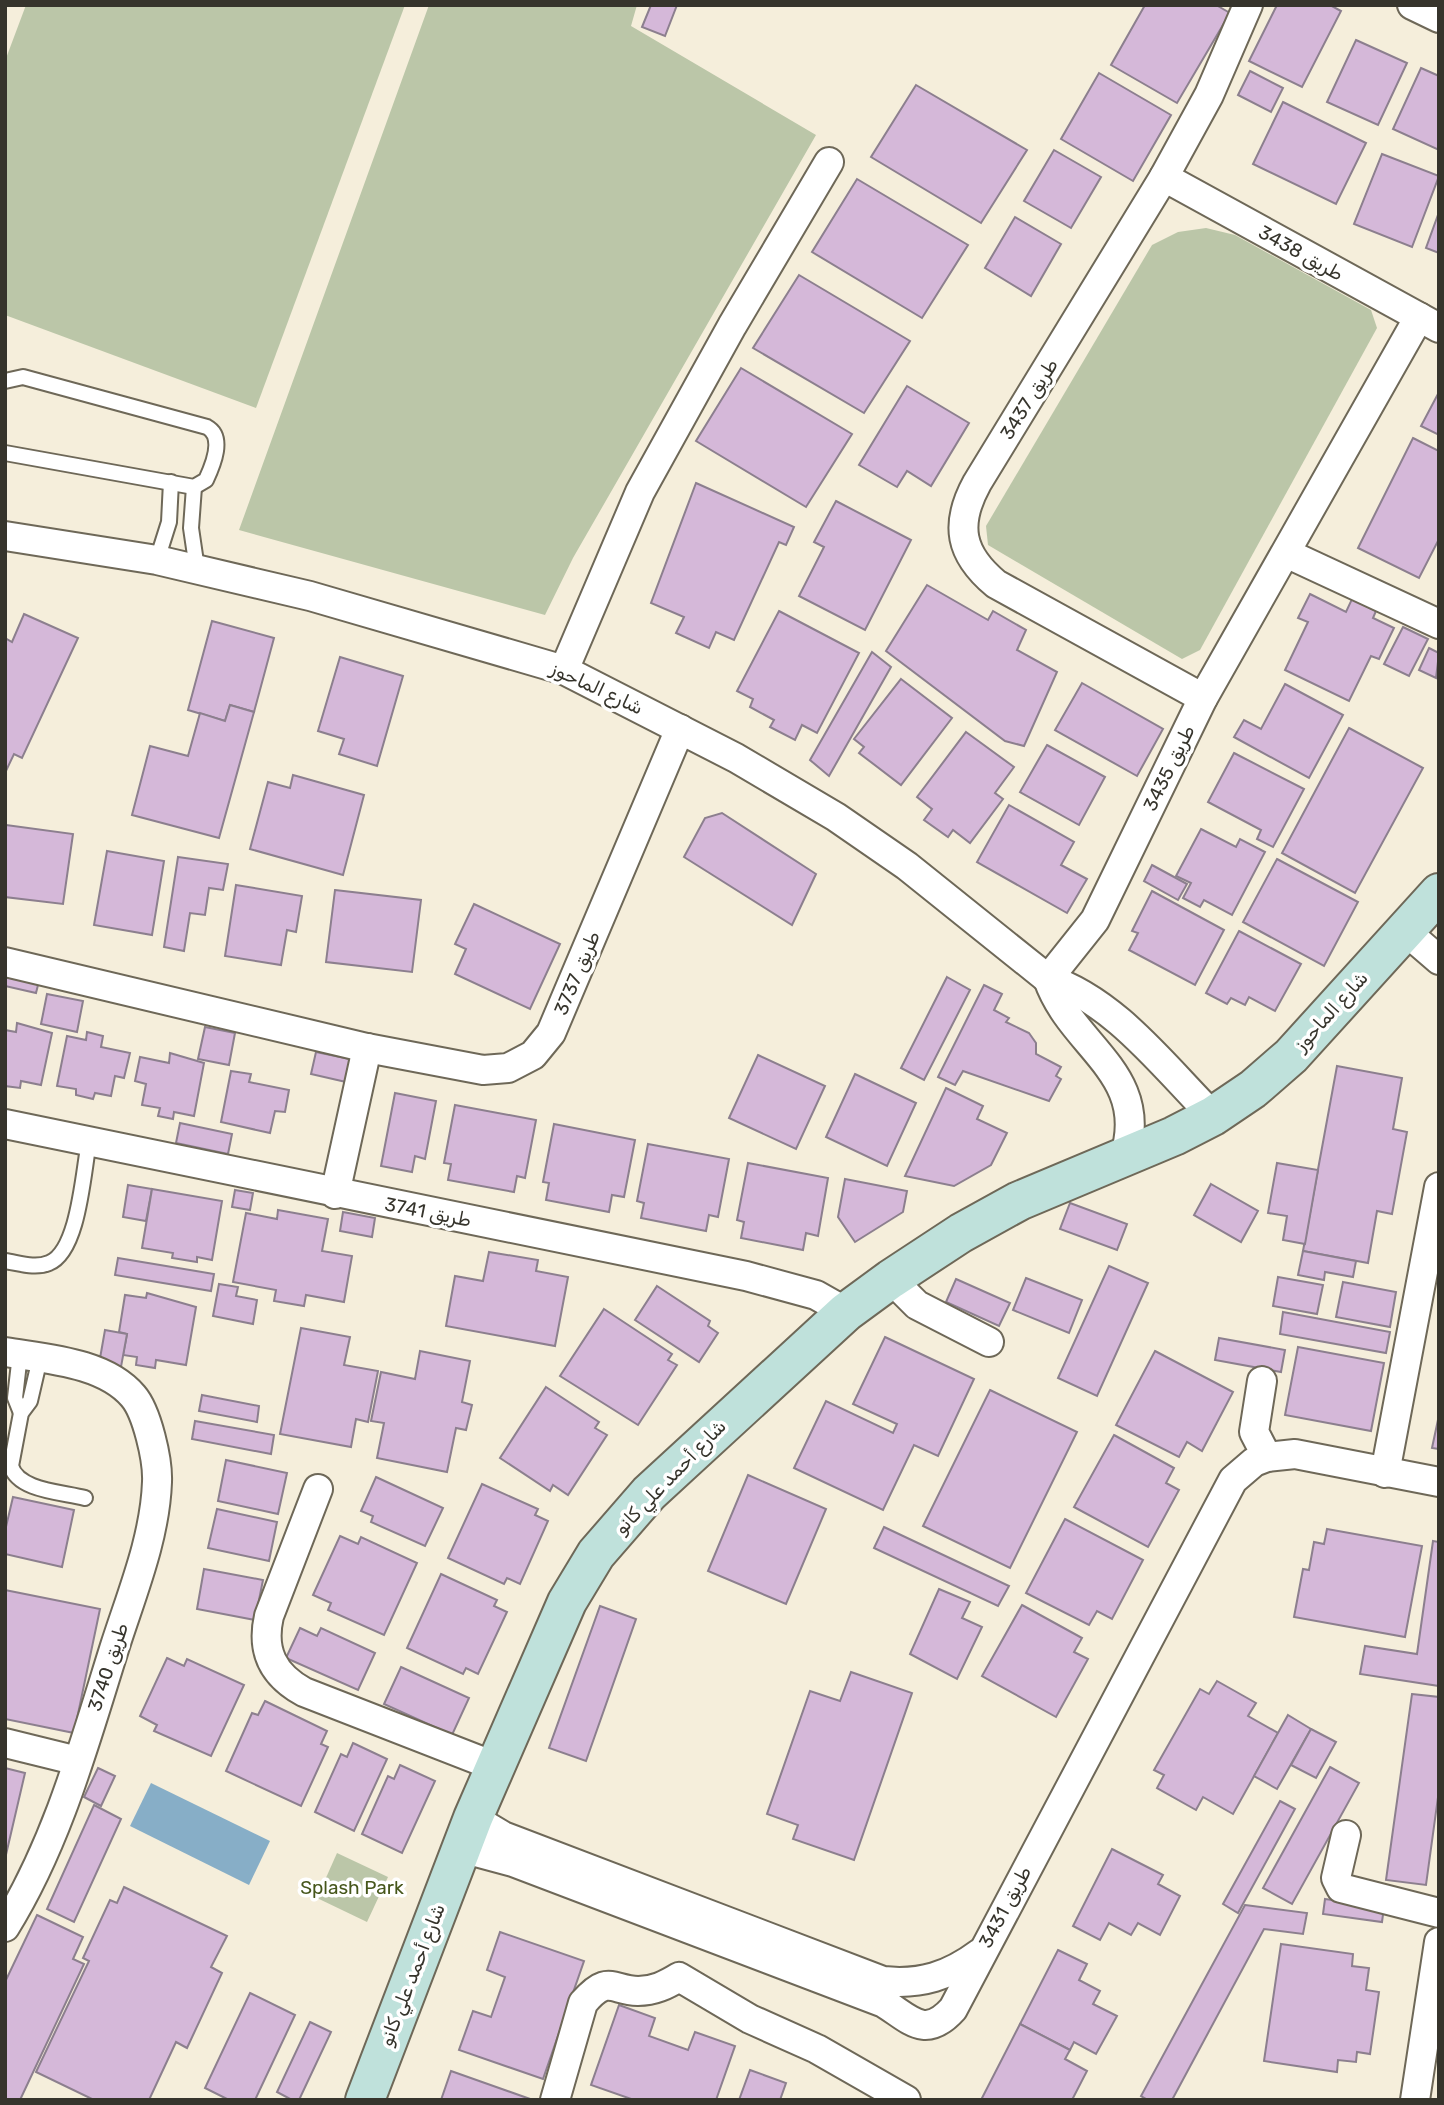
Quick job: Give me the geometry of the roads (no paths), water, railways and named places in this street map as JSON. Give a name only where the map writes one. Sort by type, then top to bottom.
[{"type":"street","name":"طريق 3437","points":[[1203,698],[996,584],[978,569],[966,549],[962,526],[966,503],[977,483],[1164,177],[1209,95],[1248,5]]},
{"type":"street","points":[[564,670],[640,492],[732,326],[829,162]]},
{"type":"street","name":"طريق 3438","points":[[1164,177],[1429,323]]},
{"type":"street","name":"طريق 3435","points":[[1048,979],[1081,941],[1107,898],[1203,698],[1286,553],[1429,323]]},
{"type":"street","name":"شارع الماحوز","points":[[5,530],[37,539]]},
{"type":"street","name":"شارع الماحوز","points":[[5,536],[157,560],[323,599],[564,670],[680,729],[836,817],[906,866],[1048,979],[1086,995],[1112,1015],[1213,1116]]},
{"type":"street","points":[[1286,553],[1439,624]]},
{"type":"street","name":"طريق 3737","points":[[5,962],[366,1048],[483,1070],[508,1068],[533,1055],[551,1033],[680,729]]},
{"type":"street","name":"شارع الماحوز","points":[[1174,1136],[1213,1116],[1253,1089],[1291,1056],[1404,929],[1439,894]]},
{"type":"street","points":[[1404,929],[1439,960]]},
{"type":"street","name":"شارع الماحوز","points":[[1048,979],[1063,1013],[1113,1070],[1126,1095],[1131,1127],[1124,1158]]},
{"type":"street","points":[[335,1194],[366,1048]]},
{"type":"street","name":"طريق 3741","points":[[5,1124],[335,1194],[746,1276],[816,1295],[846,1312]]},
{"type":"street","name":"شارع أحمد علي كانو","points":[[365,2100],[494,1766],[567,1602],[596,1554],[649,1493],[846,1312],[891,1279],[961,1233],[1018,1201],[1174,1136]]},
{"type":"street","points":[[1385,1473],[1439,1187]]},
{"type":"street","points":[[891,1279],[917,1305],[989,1342]]},
{"type":"street","name":"طريق 3740","points":[[5,1927],[38,1866],[78,1762],[141,1565],[154,1506],[157,1458],[135,1398],[103,1374],[22,1355]]},
{"type":"street","points":[[1262,1381],[1254,1432],[1267,1457],[1295,1454],[1439,1482]]},
{"type":"street","name":"طريق 3431","points":[[467,1833],[503,1836],[698,1923],[859,1984],[909,2022],[918,2025],[937,2022],[953,2010],[980,1953],[1225,1492],[1243,1470],[1267,1457]]},
{"type":"street","points":[[317,1489],[264,1636],[267,1652],[275,1669],[286,1682],[304,1692],[494,1766]]},
{"type":"street","points":[[5,1743],[78,1762]]},
{"type":"street","points":[[1346,1835],[1336,1878],[1341,1888],[1439,1913]]},
{"type":"street","points":[[555,2100],[583,2003],[590,1995],[609,1986],[635,1991],[661,1988],[680,1977],[698,1923]]},
{"type":"street","points":[[1415,2100],[1439,1942]]},
{"type":"street","points":[[859,1984],[883,1981],[922,1982],[962,1966],[980,1953]]},
{"type":"street","points":[[680,1977],[761,2025],[817,2049],[906,2100]]},
{"type":"lane","points":[[5,381],[23,377],[207,427],[216,436],[217,443],[206,480],[194,486],[5,453]]},
{"type":"lane","points":[[157,560],[169,522],[172,482]]},
{"type":"lane","points":[[194,486],[191,528],[197,569]]},
{"type":"lane","points":[[5,1261],[37,1266],[60,1257],[67,1247],[89,1142]]},
{"type":"lane","points":[[21,1412],[15,1398],[22,1355]]},
{"type":"lane","points":[[22,1355],[30,1401],[21,1412],[11,1466],[14,1475],[24,1483],[85,1498]]},
{"type":"water","points":[[151,1783],[270,1841],[249,1885],[130,1826]]},
{"type":"park label","name":"Splash Park","points":[[352,1887]]}]
